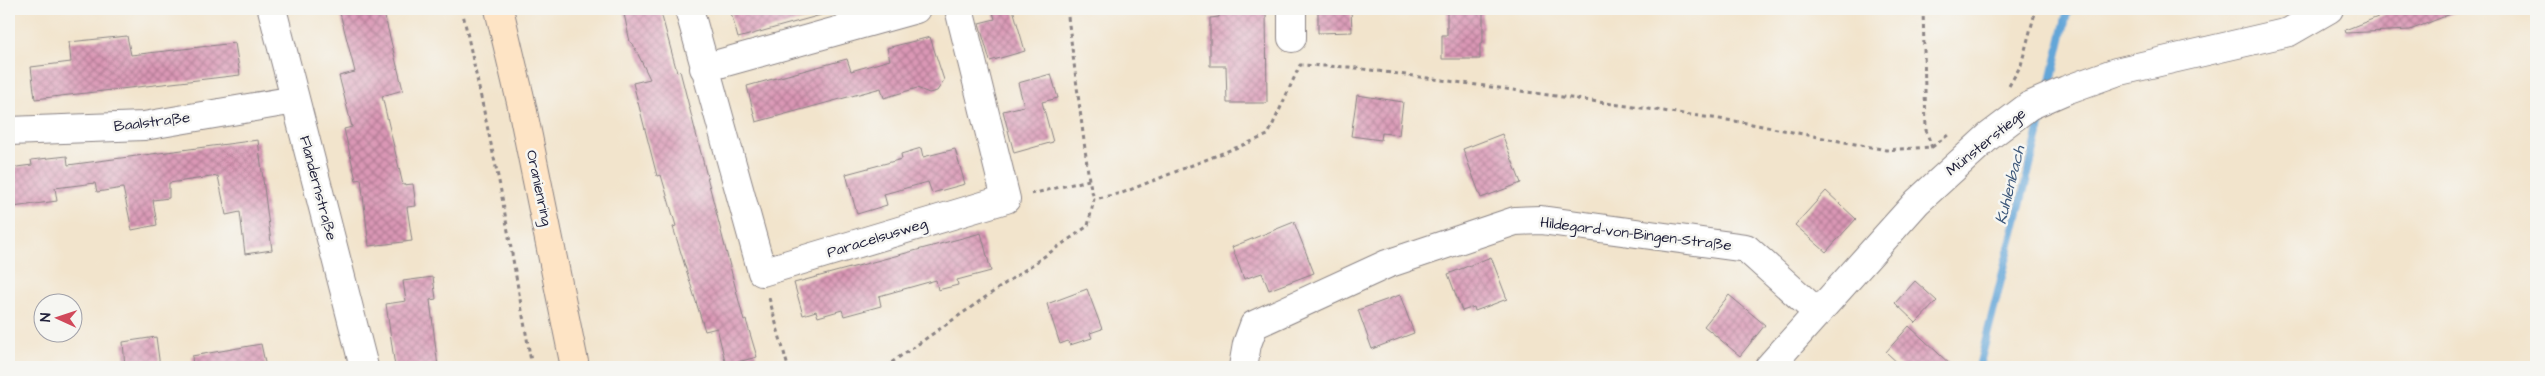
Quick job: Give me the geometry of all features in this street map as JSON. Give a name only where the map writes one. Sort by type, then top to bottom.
[{"type":"street","name":"Flandernstraße","points":[[272,9],[364,367]]},
{"type":"street","name":"Oranienring","points":[[499,9],[521,102],[575,367]]},
{"type":"street","points":[[689,9],[762,272]]},
{"type":"street","points":[[704,68],[916,9]]},
{"type":"street","points":[[959,9],[1006,199]]},
{"type":"street","points":[[1292,9],[1292,38]]},
{"type":"street","name":"Münsterstiege","points":[[1769,367],[1917,202],[1950,169],[2029,106],[2116,72],[2289,32],[2329,9]]},
{"type":"street","name":"Baalstraße","points":[[9,131],[144,126],[295,100]]},
{"type":"street","name":"Paracelsusweg","points":[[762,272],[1006,199]]},
{"type":"street","name":"Hildegard-von-Bingen-Straße","points":[[1243,367],[1246,344],[1254,325],[1387,264],[1515,221],[1541,220],[1746,248],[1818,313]]},
{"type":"path","points":[[462,9],[500,186],[532,367]]},
{"type":"path","points":[[884,367],[1088,226],[1094,200],[1089,180],[1067,9]]},
{"type":"path","points":[[1923,9],[1926,130],[1932,147]]},
{"type":"path","points":[[2006,91],[2021,65],[2036,9]]},
{"type":"path","points":[[1094,200],[1122,193],[1268,135],[1300,65],[1349,67],[1741,122],[1886,150],[1932,147],[1954,130]]},
{"type":"path","points":[[1006,199],[1089,180]]},
{"type":"path","points":[[762,272],[788,367]]},
{"type":"building","points":[[339,9],[383,9],[403,90],[382,96],[403,185],[413,184],[416,206],[407,207],[412,241],[369,246],[361,179],[356,180],[344,129],[352,127],[339,76],[355,72]]},
{"type":"building","points":[[623,9],[660,9],[677,72],[680,71],[744,321],[746,320],[757,357],[726,365],[717,328],[705,331],[673,227],[676,226],[661,175],[657,176],[633,83],[650,79],[633,44],[630,42]]},
{"type":"building","points":[[730,9],[821,9],[821,15],[738,38]]},
{"type":"building","points":[[992,9],[1013,9],[1025,51],[990,61],[979,23],[995,19]]},
{"type":"building","points":[[1219,9],[1266,9],[1267,103],[1227,103],[1226,66],[1210,66],[1210,18],[1219,17]]},
{"type":"building","points":[[1318,9],[1351,9],[1352,32],[1318,33]]},
{"type":"building","points":[[2398,9],[2461,10],[2410,30],[2346,33],[2345,30]]},
{"type":"building","points":[[1447,11],[1483,11],[1483,43],[1480,43],[1480,59],[1442,59],[1442,35],[1447,35]]},
{"type":"building","points":[[127,36],[131,55],[235,43],[240,75],[35,99],[31,67],[71,62],[69,42]]},
{"type":"building","points":[[930,37],[944,80],[937,91],[929,93],[917,88],[884,98],[881,88],[756,122],[747,86],[847,59],[851,71],[890,60],[887,48]]},
{"type":"building","points":[[1051,74],[1058,98],[1042,102],[1053,142],[1014,153],[1003,111],[1024,106],[1018,83]]},
{"type":"building","points":[[1357,95],[1403,102],[1399,135],[1382,133],[1381,140],[1351,136]]},
{"type":"building","points":[[1502,134],[1521,183],[1481,198],[1463,149]]},
{"type":"building","points":[[258,140],[272,250],[245,254],[240,212],[226,215],[218,176],[169,183],[169,198],[153,200],[157,225],[132,230],[123,188],[97,192],[95,183],[55,188],[57,201],[13,207],[9,168],[32,165],[31,160],[67,156],[68,165]]},
{"type":"building","points":[[921,148],[923,157],[955,149],[965,184],[932,193],[928,182],[884,194],[887,205],[857,214],[846,174],[902,159],[901,154]]},
{"type":"building","points":[[1826,191],[1856,219],[1826,252],[1795,225]]},
{"type":"building","points":[[1294,222],[1314,273],[1269,290],[1262,273],[1244,279],[1232,247]]},
{"type":"building","points":[[981,233],[991,271],[957,280],[958,285],[938,290],[936,280],[879,296],[881,306],[844,316],[842,310],[818,317],[816,311],[803,315],[794,283]]},
{"type":"building","points":[[1491,257],[1507,299],[1475,311],[1474,307],[1462,311],[1448,274]]},
{"type":"building","points":[[433,277],[436,299],[430,300],[438,367],[395,367],[386,304],[406,301],[403,281]]},
{"type":"building","points":[[1915,281],[1937,301],[1916,323],[1895,303]]},
{"type":"building","points":[[1087,289],[1102,329],[1090,333],[1092,338],[1070,345],[1068,341],[1060,344],[1047,304]]},
{"type":"building","points":[[1400,295],[1414,333],[1372,349],[1358,310]]},
{"type":"building","points":[[1729,295],[1765,325],[1740,356],[1704,326]]},
{"type":"building","points":[[1909,326],[1953,367],[1902,367],[1886,352]]},
{"type":"building","points":[[156,337],[160,367],[125,367],[123,342]]},
{"type":"building","points":[[261,344],[266,367],[193,367],[192,356]]},
{"type":"waterway","name":"Kuhlenbach","points":[[2049,90],[2068,9]]},
{"type":"waterway","name":"Kuhlenbach","points":[[1979,367],[2045,106]]}]
